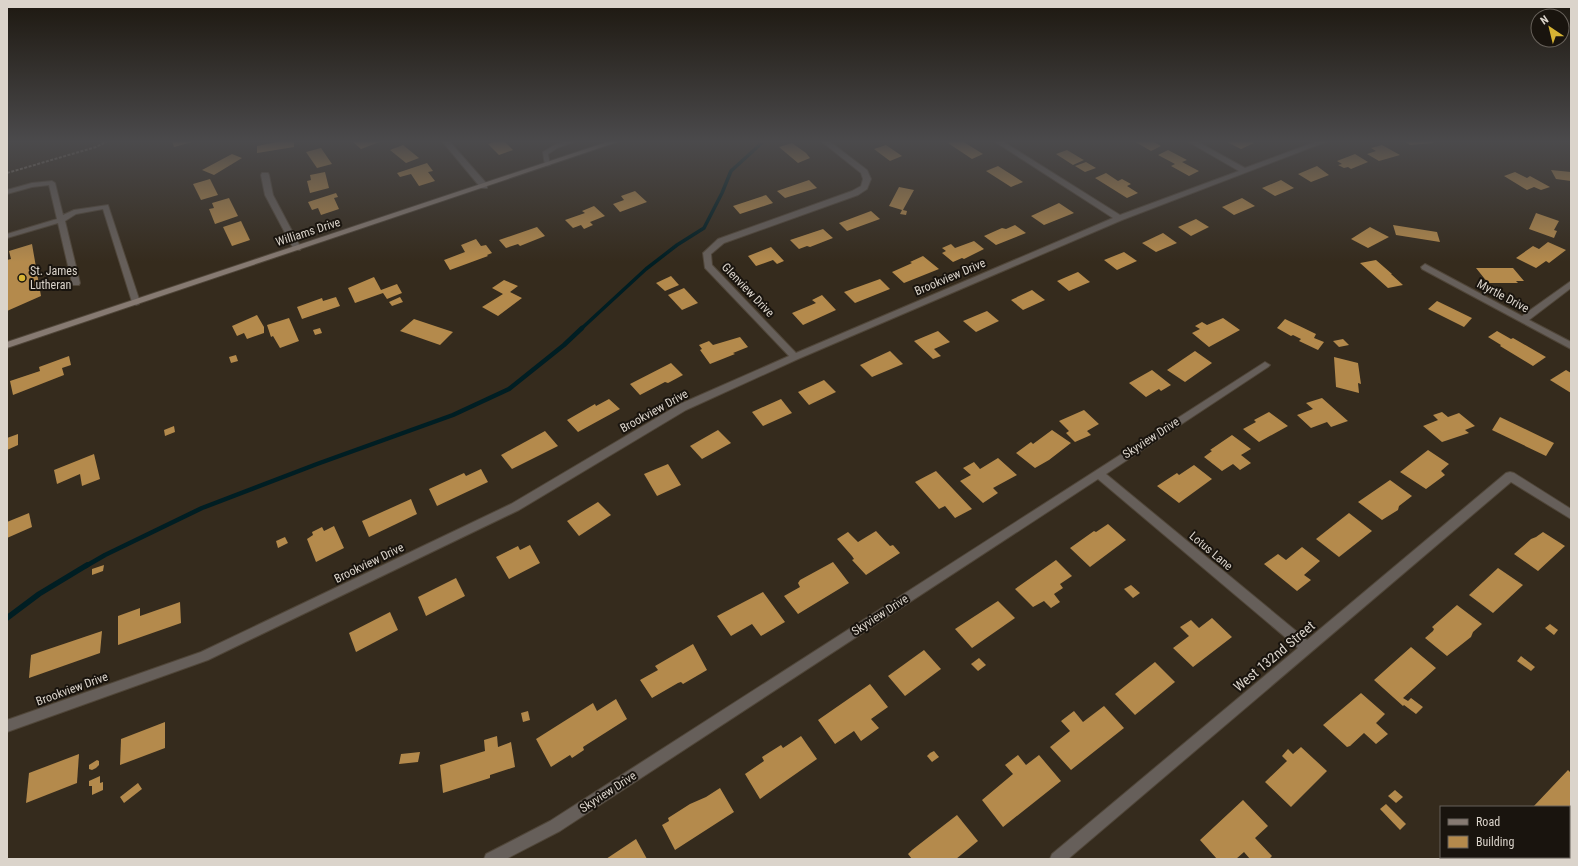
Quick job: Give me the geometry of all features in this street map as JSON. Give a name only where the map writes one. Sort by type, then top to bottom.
[{"type":"main road","name":"Williams Drive","points":[[7,345],[498,181]]},
{"type":"street","points":[[266,181],[269,195],[297,248]]},
{"type":"street","points":[[480,181],[484,186]]},
{"type":"street","name":"Glenview Drive","points":[[795,357],[708,266],[707,253],[721,241],[855,193],[864,187],[866,181]]},
{"type":"street","points":[[1061,181],[1119,218]]},
{"type":"street","name":"Brookview Drive","points":[[7,726],[204,656],[515,507],[683,408],[795,357],[1119,218],[1217,181]]},
{"type":"street","name":"Myrtle Drive","points":[[1425,267],[1571,346]]},
{"type":"street","points":[[1523,320],[1571,284]]},
{"type":"street","name":"Skyview Drive","points":[[491,859],[555,826],[1265,365]]},
{"type":"street","name":"Lotus Lane","points":[[1098,473],[1307,648]]},
{"type":"street","name":"West 132nd Street","points":[[1057,859],[1510,476],[1571,515]]},
{"type":"lane","points":[[7,192],[32,185],[52,183],[76,283]]},
{"type":"lane","points":[[7,236],[61,220],[74,212],[106,206],[136,302]]},
{"type":"building","points":[[202,181],[211,181],[218,195],[201,200],[193,184]]},
{"type":"building","points":[[307,181],[327,181],[329,188],[310,193]]},
{"type":"building","points":[[416,181],[434,181],[419,186]]},
{"type":"building","points":[[805,181],[810,181],[817,188],[785,198],[777,191]]},
{"type":"building","points":[[1002,181],[1023,182],[1011,187]]},
{"type":"building","points":[[1100,181],[1126,181],[1131,184],[1127,186],[1138,193],[1127,198]]},
{"type":"building","points":[[1278,181],[1283,181],[1294,188],[1275,196],[1262,188]]},
{"type":"building","points":[[1513,181],[1540,181],[1550,187],[1541,190],[1534,187],[1527,190]]},
{"type":"building","points":[[899,187],[914,190],[903,210],[907,211],[906,215],[900,214],[902,210],[889,206]]},
{"type":"building","points":[[635,191],[647,202],[620,212],[613,204],[624,200],[621,196]]},
{"type":"building","points":[[336,193],[338,197],[334,198],[339,209],[321,215],[318,208],[312,210],[308,202]]},
{"type":"building","points":[[766,195],[773,203],[740,214],[733,206]]},
{"type":"building","points":[[229,198],[238,216],[215,224],[209,209],[214,208],[212,203]]},
{"type":"building","points":[[1242,198],[1255,206],[1234,215],[1222,207]]},
{"type":"building","points":[[1059,203],[1074,213],[1044,225],[1031,216]]},
{"type":"building","points":[[594,206],[605,216],[590,222],[593,225],[584,229],[581,225],[573,228],[565,220],[585,213],[582,211]]},
{"type":"building","points":[[871,211],[880,219],[847,231],[839,223]]},
{"type":"building","points":[[1536,213],[1559,221],[1554,230],[1557,231],[1554,238],[1529,229]]},
{"type":"building","points":[[1196,219],[1209,227],[1191,236],[1178,227]]},
{"type":"building","points":[[241,221],[250,240],[232,246],[223,227]]},
{"type":"building","points":[[1015,225],[1026,233],[996,245],[984,236],[1002,228],[1006,229]]},
{"type":"building","points":[[1393,225],[1437,232],[1440,242],[1396,235]]},
{"type":"building","points":[[537,227],[545,236],[520,246],[518,244],[506,248],[499,240]]},
{"type":"building","points":[[1370,227],[1389,237],[1368,248],[1351,239]]},
{"type":"building","points":[[823,229],[833,238],[810,247],[807,246],[799,249],[790,240]]},
{"type":"building","points":[[1163,233],[1177,243],[1156,252],[1142,243]]},
{"type":"building","points":[[476,239],[481,246],[486,245],[492,253],[487,255],[488,256],[450,270],[444,260],[465,252],[461,245]]},
{"type":"building","points":[[974,241],[984,249],[964,259],[962,258],[953,262],[942,253],[946,251],[942,248],[951,244],[955,248]]},
{"type":"building","points":[[1548,242],[1566,250],[1549,263],[1546,261],[1536,268],[1516,258],[1533,246],[1539,249]]},
{"type":"building","name":"St. James Lutheran","points":[[32,244],[41,296],[7,311],[7,260],[11,259],[9,251]]},
{"type":"building","points":[[771,247],[784,261],[777,264],[773,260],[756,266],[748,256]]},
{"type":"building","points":[[1124,252],[1137,261],[1117,270],[1104,260]]},
{"type":"building","points":[[923,256],[939,269],[904,283],[892,272],[912,263],[910,262]]},
{"type":"building","points":[[1376,260],[1403,285],[1388,288],[1360,263]]},
{"type":"building","points":[[1476,268],[1513,268],[1524,281],[1516,281],[1518,283],[1488,283]]},
{"type":"building","points":[[1078,272],[1090,282],[1069,291],[1057,281]]},
{"type":"building","points":[[671,276],[679,285],[665,291],[656,283]]},
{"type":"building","points":[[374,277],[381,290],[397,284],[402,293],[387,299],[383,293],[355,303],[348,288]]},
{"type":"building","points":[[880,279],[890,289],[855,303],[844,292]]},
{"type":"building","points":[[504,280],[518,286],[510,292],[522,298],[498,316],[482,307],[503,294],[492,288]]},
{"type":"building","points":[[684,288],[698,303],[682,310],[668,295]]},
{"type":"building","points":[[1032,290],[1045,300],[1023,310],[1011,300]]},
{"type":"building","points":[[822,295],[836,310],[803,325],[792,313],[816,303],[812,300]]},
{"type":"building","points":[[336,297],[340,306],[302,319],[297,307],[322,298],[323,301]]},
{"type":"building","points":[[400,297],[403,302],[392,306],[389,302]]},
{"type":"building","points":[[1437,301],[1472,318],[1464,327],[1428,309]]},
{"type":"building","points":[[987,311],[999,321],[976,332],[963,321]]},
{"type":"building","points":[[257,315],[264,327],[264,333],[247,339],[244,333],[237,336],[232,326]]},
{"type":"building","points":[[289,318],[299,341],[280,348],[273,336],[271,337],[267,325]]},
{"type":"building","points":[[1223,318],[1240,330],[1209,347],[1192,333],[1200,329],[1195,326],[1202,322],[1207,325]]},
{"type":"building","points":[[414,319],[453,332],[440,345],[400,331]]},
{"type":"building","points":[[1285,319],[1316,334],[1314,338],[1324,342],[1318,350],[1299,341],[1301,339],[1293,335],[1291,336],[1277,328]]},
{"type":"building","points":[[320,328],[322,333],[315,335],[313,330]]},
{"type":"building","points":[[938,331],[950,342],[934,349],[941,356],[933,359],[914,341]]},
{"type":"building","points":[[1497,331],[1511,339],[1513,338],[1546,357],[1533,366],[1488,337]]},
{"type":"building","points":[[740,337],[748,347],[710,364],[700,350],[702,349],[699,345],[709,341],[713,345]]},
{"type":"building","points":[[1343,339],[1349,345],[1339,347],[1333,341]]},
{"type":"building","points":[[890,351],[903,364],[872,377],[860,365]]},
{"type":"building","points":[[1195,351],[1212,363],[1185,382],[1167,370]]},
{"type":"building","points":[[236,355],[238,361],[231,363],[229,357]]},
{"type":"building","points":[[69,356],[71,365],[62,368],[64,375],[13,395],[10,381],[40,371],[39,367]]},
{"type":"building","points":[[1334,357],[1358,363],[1361,384],[1358,383],[1359,393],[1336,387]]},
{"type":"building","points":[[671,363],[683,375],[668,383],[665,382],[640,395],[630,384]]},
{"type":"building","points":[[1152,370],[1171,385],[1161,391],[1159,389],[1146,397],[1129,383]]},
{"type":"building","points":[[1566,370],[1571,373],[1571,393],[1550,380]]},
{"type":"building","points":[[824,380],[836,392],[809,405],[798,392]]},
{"type":"building","points":[[1322,398],[1348,421],[1331,427],[1327,422],[1311,428],[1297,415],[1313,409],[1306,403]]},
{"type":"building","points":[[609,399],[620,409],[578,432],[567,420],[595,404],[596,406]]},
{"type":"building","points":[[781,399],[792,413],[763,426],[752,412]]},
{"type":"building","points":[[1084,410],[1099,424],[1087,431],[1091,435],[1075,442],[1066,433],[1069,431],[1059,421]]},
{"type":"building","points":[[1269,412],[1288,426],[1259,442],[1243,429],[1256,422],[1254,420]]},
{"type":"building","points":[[1442,412],[1448,417],[1459,413],[1475,426],[1465,430],[1469,433],[1442,442],[1423,426],[1438,420],[1433,415]]},
{"type":"building","points":[[1500,417],[1554,443],[1546,456],[1492,430]]},
{"type":"building","points":[[174,426],[175,432],[165,436],[164,430]]},
{"type":"building","points":[[718,430],[731,443],[702,459],[690,446]]},
{"type":"building","points":[[1052,430],[1071,443],[1049,460],[1035,468],[1016,453],[1031,442],[1033,444]]},
{"type":"building","points":[[545,431],[558,446],[512,469],[501,455]]},
{"type":"building","points":[[18,434],[18,445],[7,450],[7,438]]},
{"type":"building","points":[[1232,435],[1251,449],[1241,455],[1251,463],[1240,470],[1233,464],[1222,471],[1204,457],[1212,451],[1210,450]]},
{"type":"building","points":[[1428,450],[1449,464],[1441,471],[1445,475],[1426,489],[1400,472]]},
{"type":"building","points":[[94,454],[100,479],[82,486],[80,474],[57,484],[54,470]]},
{"type":"building","points":[[998,458],[1017,475],[993,488],[998,493],[983,503],[960,481],[971,475],[963,468],[974,462],[980,469]]},
{"type":"building","points":[[668,464],[681,485],[657,496],[644,474]]},
{"type":"building","points":[[1194,465],[1212,479],[1179,503],[1157,486],[1177,473],[1179,475]]},
{"type":"building","points":[[481,469],[488,482],[437,506],[429,489],[464,473],[466,476]]},
{"type":"building","points":[[936,471],[972,509],[955,518],[945,506],[939,509],[915,482]]},
{"type":"building","points":[[1390,480],[1412,496],[1399,506],[1398,510],[1382,520],[1358,502]]},
{"type":"building","points":[[411,499],[417,514],[369,537],[362,521]]},
{"type":"building","points":[[598,502],[611,515],[579,536],[567,521]]},
{"type":"building","points":[[29,513],[32,527],[7,538],[7,522]]},
{"type":"building","points":[[1349,513],[1372,531],[1339,557],[1316,539]]},
{"type":"building","points":[[1108,524],[1126,540],[1090,567],[1070,548],[1094,531],[1096,532]]},
{"type":"building","points":[[334,526],[344,548],[316,562],[307,539],[313,535],[312,532],[322,527],[324,531]]},
{"type":"building","points":[[876,531],[890,546],[893,545],[900,553],[866,575],[852,560],[854,559],[852,556],[837,539],[848,532],[858,542]]},
{"type":"building","points":[[1543,532],[1565,546],[1538,571],[1514,554],[1531,539]]},
{"type":"building","points":[[285,537],[288,543],[278,548],[276,541]]},
{"type":"building","points":[[530,545],[540,563],[509,579],[496,557],[518,546],[520,550]]},
{"type":"building","points":[[1302,547],[1320,561],[1304,575],[1311,580],[1297,591],[1264,564],[1278,554],[1286,560]]},
{"type":"building","points":[[1056,560],[1072,576],[1060,584],[1063,588],[1054,594],[1060,602],[1051,608],[1044,601],[1033,607],[1015,589]]},
{"type":"building","points":[[833,562],[849,583],[798,614],[784,596],[800,587],[798,583],[800,580]]},
{"type":"building","points":[[104,565],[103,571],[92,575],[92,569]]},
{"type":"building","points":[[1498,568],[1523,585],[1493,613],[1469,595]]},
{"type":"building","points":[[456,578],[465,596],[426,616],[418,597]]},
{"type":"building","points":[[1131,585],[1140,593],[1133,598],[1124,589]]},
{"type":"building","points":[[763,592],[785,622],[761,636],[752,624],[731,636],[717,616]]},
{"type":"building","points":[[998,601],[1015,618],[972,648],[955,629]]},
{"type":"building","points":[[180,602],[181,623],[118,645],[118,616],[140,608],[140,616]]},
{"type":"building","points":[[1457,605],[1482,624],[1473,632],[1471,637],[1447,656],[1425,638],[1433,631],[1434,629],[1432,627]]},
{"type":"building","points":[[390,612],[398,630],[356,652],[349,633]]},
{"type":"building","points":[[1212,618],[1232,637],[1193,667],[1173,648],[1189,636],[1180,627],[1191,620],[1199,628]]},
{"type":"building","points":[[1550,624],[1558,630],[1554,635],[1545,628]]},
{"type":"building","points":[[102,631],[100,653],[29,678],[31,655]]},
{"type":"building","points":[[693,644],[707,670],[683,684],[681,682],[678,683],[652,698],[640,680],[658,670],[655,666]]},
{"type":"building","points":[[1411,647],[1436,668],[1403,698],[1408,701],[1411,698],[1423,707],[1416,714],[1404,705],[1403,706],[1374,680]]},
{"type":"building","points":[[924,650],[941,669],[905,696],[888,676]]},
{"type":"building","points":[[1521,656],[1535,667],[1531,671],[1517,661]]},
{"type":"building","points":[[979,658],[986,665],[978,671],[971,664]]},
{"type":"building","points":[[1155,662],[1175,682],[1135,715],[1115,694]]},
{"type":"building","points":[[870,684],[888,707],[871,719],[879,728],[861,741],[854,731],[835,744],[818,720]]},
{"type":"building","points":[[1361,693],[1385,714],[1376,723],[1388,734],[1376,744],[1364,733],[1347,747],[1323,725]]},
{"type":"building","points":[[616,699],[627,719],[583,747],[584,750],[572,758],[570,755],[551,767],[536,739],[593,703],[597,711]]},
{"type":"building","points":[[1104,706],[1124,728],[1071,770],[1050,747],[1070,731],[1061,721],[1074,711],[1083,722]]},
{"type":"building","points":[[528,711],[530,720],[523,722],[521,713]]},
{"type":"building","points":[[165,722],[165,748],[120,765],[121,739]]},
{"type":"building","points":[[497,736],[498,747],[511,742],[515,767],[490,775],[490,778],[443,793],[440,765],[485,751],[484,740]]},
{"type":"building","points":[[801,736],[817,759],[760,799],[745,774],[764,761],[762,757],[781,745],[783,748]]},
{"type":"building","points":[[1301,747],[1327,771],[1291,807],[1265,782],[1287,761],[1282,756],[1288,749],[1293,754]]},
{"type":"building","points":[[934,751],[939,757],[932,762],[927,756]]},
{"type":"building","points":[[420,752],[418,762],[399,764],[401,754]]},
{"type":"building","points":[[79,754],[77,783],[26,803],[29,773]]},
{"type":"building","points":[[1018,755],[1026,765],[1039,755],[1061,781],[1003,827],[982,800],[1013,774],[1005,765]]},
{"type":"building","points":[[97,760],[99,761],[99,765],[92,770],[89,769],[89,765]]},
{"type":"building","points":[[1568,770],[1571,773],[1570,835],[1570,806],[1534,806]]},
{"type":"building","points":[[100,776],[100,783],[103,782],[103,790],[92,795],[92,786],[89,786],[89,781]]},
{"type":"building","points":[[138,783],[142,789],[124,803],[120,797]]},
{"type":"building","points":[[720,788],[734,812],[675,850],[662,825],[669,821],[668,818]]},
{"type":"building","points":[[1395,790],[1403,797],[1396,803],[1388,796]]},
{"type":"building","points":[[1243,800],[1268,826],[1255,838],[1272,856],[1269,859],[1250,859],[1244,852],[1236,859],[1217,859],[1200,840]]},
{"type":"building","points":[[1386,804],[1406,824],[1400,830],[1380,809]]},
{"type":"building","points":[[957,815],[978,841],[956,859],[912,859],[908,854],[912,850]]},
{"type":"building","points":[[636,839],[647,859],[606,859]]},
{"type":"building","points":[[1478,858],[1521,859],[1479,859]]},
{"type":"waterway","points":[[581,329],[646,269],[677,245],[704,228],[727,181]]},
{"type":"waterway","points":[[86,566],[105,555],[202,508],[317,464],[453,415],[509,389],[564,345],[582,328]]},
{"type":"waterway","points":[[7,618],[39,594],[87,565]]},
{"type":"place","name":"St. James Lutheran","points":[[22,278]]}]
